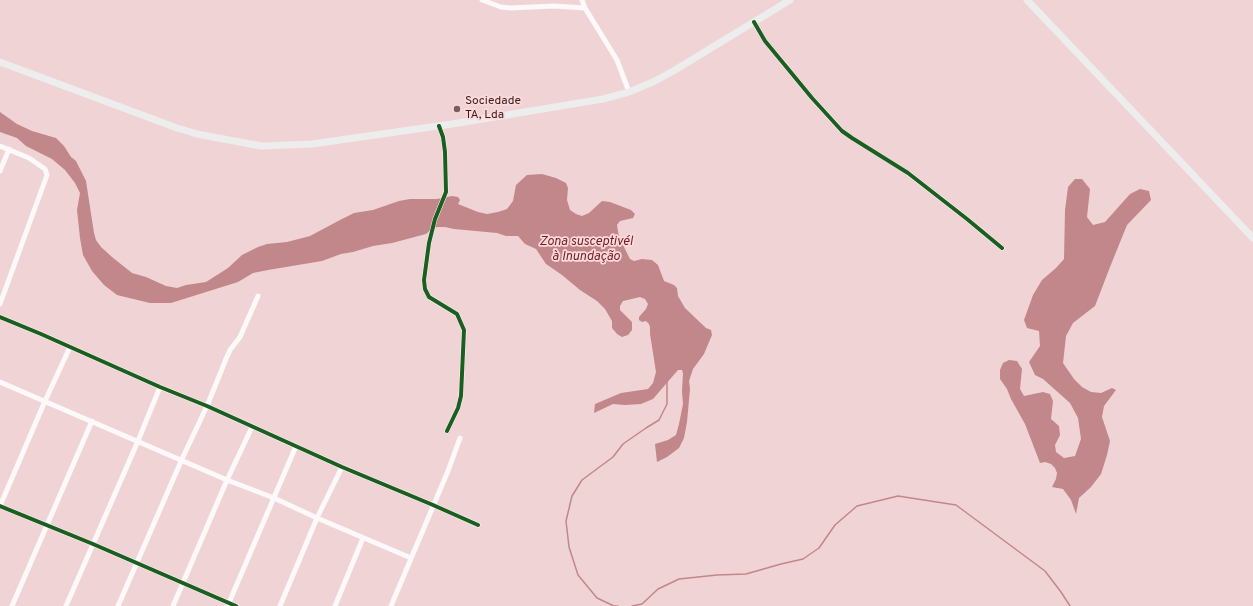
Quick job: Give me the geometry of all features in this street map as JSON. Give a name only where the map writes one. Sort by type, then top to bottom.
[{"type":"main road","points":[[0,62],[177,128],[197,134],[261,146],[312,144],[439,126],[603,99],[629,92],[674,70],[790,0]]},
{"type":"main road","points":[[1027,0],[1253,238]]},
{"type":"street","points":[[482,0],[502,7],[554,6],[585,8]]},
{"type":"street","points":[[582,0],[585,8],[617,60],[629,92]]},
{"type":"street","points":[[754,22],[765,41],[812,98],[842,130],[852,138],[908,173],[1002,248]]},
{"type":"street","points":[[439,126],[445,152],[446,192],[435,219],[429,243],[424,280],[425,289],[429,297],[457,314],[464,330],[461,396],[458,408],[447,431]]},
{"type":"street","points":[[0,146],[29,158],[45,169],[47,175],[0,304]]},
{"type":"street","points":[[0,171],[9,149]]},
{"type":"street","points":[[118,606],[207,406],[230,350],[240,337],[258,296]]},
{"type":"street","points":[[0,317],[478,525]]},
{"type":"street","points":[[70,347],[0,506],[93,544],[228,605],[236,606]]},
{"type":"street","points":[[0,382],[227,480],[274,498],[411,558]]},
{"type":"street","points":[[66,606],[160,387]]},
{"type":"street","points":[[12,606],[92,421]]},
{"type":"street","points":[[173,606],[227,480],[252,427]]},
{"type":"street","points":[[391,606],[448,471],[460,438]]},
{"type":"street","points":[[228,605],[296,446]]},
{"type":"street","points":[[280,606],[317,518],[342,467]]},
{"type":"street","points":[[335,606],[363,538]]},
{"type":"water","name":"Zona susceptivél à Inundação","points":[[0,112],[17,124],[32,131],[56,138],[76,161],[86,181],[94,233],[96,240],[101,247],[132,273],[146,277],[166,286],[177,288],[206,282],[228,268],[242,255],[258,247],[310,236],[354,213],[373,210],[399,201],[410,199],[437,199],[452,196],[458,197],[460,200],[458,204],[478,212],[487,214],[498,212],[507,209],[513,201],[516,185],[527,175],[542,174],[566,183],[568,188],[567,200],[570,210],[576,214],[582,216],[589,213],[602,201],[610,202],[631,210],[635,214],[633,218],[620,221],[617,225],[619,237],[630,259],[634,261],[642,259],[652,260],[658,265],[664,281],[674,285],[677,288],[678,296],[685,308],[706,328],[711,330],[712,335],[704,354],[693,369],[689,381],[690,389],[684,438],[679,448],[657,462],[655,444],[668,440],[676,435],[679,424],[683,404],[682,370],[678,370],[653,399],[641,404],[613,404],[594,413],[595,404],[621,393],[648,389],[653,383],[656,372],[650,327],[646,321],[642,322],[639,320],[639,317],[646,309],[648,304],[645,299],[640,297],[623,301],[620,306],[620,310],[632,322],[632,330],[628,335],[622,337],[612,328],[612,321],[605,309],[597,301],[546,264],[536,249],[525,244],[518,236],[506,236],[497,233],[438,227],[433,228],[426,234],[341,254],[322,261],[253,273],[238,282],[171,303],[150,303],[117,295],[104,285],[92,271],[83,255],[77,210],[80,193],[75,183],[65,170],[52,159],[26,146],[17,138],[0,132]]},
{"type":"water","points":[[1075,179],[1082,179],[1090,189],[1087,217],[1093,225],[1105,222],[1130,194],[1140,189],[1149,191],[1151,200],[1127,225],[1095,306],[1073,323],[1066,336],[1063,363],[1074,379],[1082,387],[1091,392],[1101,393],[1112,388],[1116,390],[1104,406],[1102,417],[1110,441],[1101,474],[1091,487],[1079,498],[1076,514],[1071,500],[1063,489],[1052,487],[1057,473],[1055,468],[1051,464],[1045,462],[1040,463],[1025,424],[1007,389],[1000,379],[1000,370],[1003,363],[1009,360],[1017,361],[1022,369],[1020,389],[1024,396],[1043,392],[1050,394],[1053,401],[1051,419],[1059,426],[1060,435],[1055,445],[1056,452],[1064,458],[1075,456],[1081,439],[1078,418],[1070,403],[1043,379],[1035,375],[1029,362],[1040,346],[1039,331],[1027,328],[1024,320],[1033,295],[1042,280],[1064,259],[1065,210],[1068,187]]},
{"type":"waterway","points":[[618,606],[614,606],[597,598],[578,575],[569,547],[566,521],[572,496],[582,480],[613,457],[623,444],[659,420],[667,404],[667,382]]},
{"type":"waterway","points":[[632,606],[642,604],[658,589],[679,579],[746,574],[803,559],[819,548],[835,525],[857,506],[898,496],[956,505],[1045,571],[1070,606]]},
{"type":"cycle path","points":[[754,22],[765,41],[812,98],[842,131],[908,173],[1002,248]]},
{"type":"cycle path","points":[[439,126],[443,137],[445,152],[446,192],[435,219],[429,243],[424,280],[425,289],[429,297],[457,314],[464,330],[461,396],[458,408],[447,431]]},
{"type":"cycle path","points":[[0,317],[478,525]]},
{"type":"cycle path","points":[[0,506],[93,544],[236,606]]},
{"type":"place","name":"Sociedade TA, Lda","points":[[457,109]]}]
